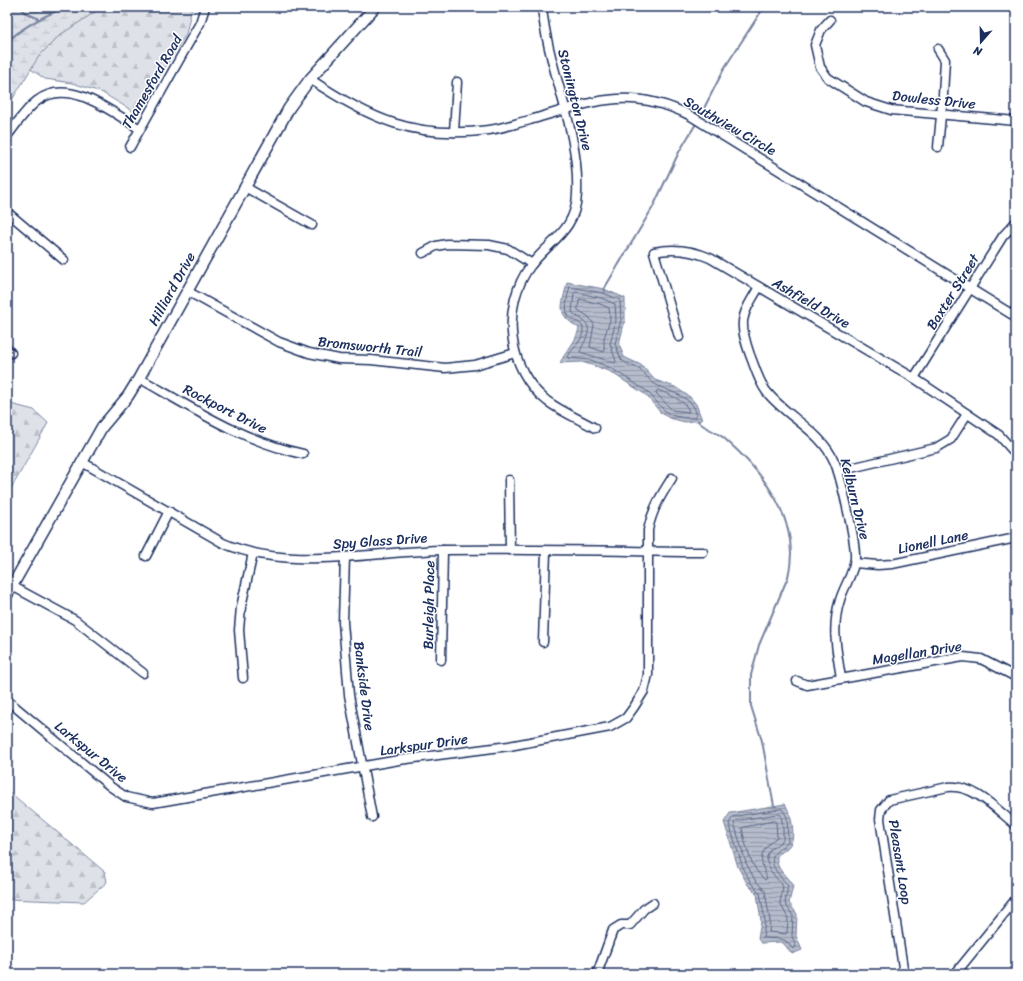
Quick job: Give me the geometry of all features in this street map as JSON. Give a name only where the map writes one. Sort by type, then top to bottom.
[{"type":"street","name":"Thamesford Road","points":[[130,146],[200,23],[206,7]]},
{"type":"street","name":"Hilliard Drive","points":[[9,591],[106,421],[128,396],[139,378],[289,108],[310,79],[375,7]]},
{"type":"street","name":"Stonington Drive","points":[[542,7],[548,46],[576,147],[578,193],[576,207],[567,228],[532,264],[521,282],[513,307],[511,325],[515,353],[525,375],[538,393],[559,409],[595,428]]},
{"type":"street","name":"Dowless Drive","points":[[830,20],[821,30],[815,45],[820,67],[828,78],[866,102],[878,107],[892,110],[1016,121]]},
{"type":"street","points":[[938,49],[945,60],[942,114],[938,147]]},
{"type":"street","name":"Southview Circle","points":[[310,79],[348,104],[380,119],[398,126],[421,130],[454,132],[491,130],[589,102],[625,98],[653,101],[679,110],[1016,317]]},
{"type":"street","points":[[454,132],[457,82]]},
{"type":"street","points":[[7,136],[37,101],[51,94],[64,93],[78,94],[94,101],[140,129]]},
{"type":"street","points":[[245,187],[312,225]]},
{"type":"street","points":[[7,212],[64,260]]},
{"type":"street","name":"Baxter Street","points":[[914,378],[1003,236],[1016,222]]},
{"type":"street","points":[[423,253],[436,246],[447,244],[489,245],[508,249],[532,264]]},
{"type":"street","name":"Ashfield Drive","points":[[679,337],[654,252],[675,250],[697,253],[710,258],[914,378],[999,435],[1016,454]]},
{"type":"street","name":"Kelburn Drive","points":[[759,287],[748,304],[742,322],[743,335],[758,376],[773,398],[820,439],[831,456],[838,471],[853,540],[855,558],[839,603],[834,625],[841,678]]},
{"type":"street","name":"Bromsworth Trail","points":[[187,291],[279,342],[309,353],[339,359],[371,360],[444,368],[475,365],[515,353]]},
{"type":"street","name":"Rockport Drive","points":[[139,378],[250,438],[275,448],[303,454]]},
{"type":"street","points":[[838,471],[936,448],[951,439],[967,414]]},
{"type":"street","name":"Spy Glass Drive","points":[[82,462],[222,543],[253,553],[270,556],[345,557],[444,550],[703,552]]},
{"type":"street","name":"Larkspur Drive","points":[[7,700],[111,787],[126,796],[144,802],[162,802],[363,766],[509,746],[582,734],[610,727],[626,718],[644,691],[648,675],[648,530],[655,505],[672,478]]},
{"type":"street","points":[[509,480],[510,550]]},
{"type":"street","points":[[146,556],[169,511]]},
{"type":"street","name":"Lionell Lane","points":[[854,562],[878,565],[892,564],[1016,538]]},
{"type":"street","name":"Burleigh Place","points":[[441,660],[444,550]]},
{"type":"street","points":[[543,642],[546,551]]},
{"type":"street","points":[[243,678],[239,625],[253,553]]},
{"type":"street","name":"Bankside Drive","points":[[345,557],[343,622],[349,695],[372,817]]},
{"type":"street","points":[[9,591],[75,620],[143,673]]},
{"type":"street","name":"Magellan Drive","points":[[797,681],[807,685],[964,657],[981,659],[1016,677]]},
{"type":"street","name":"Pleasant Loop","points":[[904,974],[880,819],[883,806],[889,800],[957,786],[974,792],[1016,825]]},
{"type":"street","points":[[955,974],[1016,898]]},
{"type":"street","points":[[596,974],[613,930],[621,925],[630,925],[644,909],[653,903]]},
{"type":"green space","points":[[7,7],[192,7],[186,34],[136,113],[101,92],[72,83],[45,79],[22,63]]},
{"type":"green space","points":[[7,7],[99,7],[98,10],[60,35],[39,56],[7,108]]},
{"type":"green space","points":[[7,403],[34,410],[48,423],[7,496]]},
{"type":"green space","points":[[7,790],[105,872],[107,882],[84,902],[7,899]]},
{"type":"water","points":[[567,282],[604,289],[625,298],[625,320],[619,344],[624,357],[641,365],[655,380],[675,387],[690,397],[696,404],[702,420],[685,422],[669,418],[660,412],[646,395],[609,371],[582,362],[560,363],[576,338],[579,328],[571,323],[563,314],[562,304]]},
{"type":"water","points":[[785,804],[791,819],[793,837],[789,846],[777,856],[777,861],[780,869],[793,886],[789,903],[797,914],[796,936],[802,950],[792,954],[784,944],[780,942],[761,943],[758,939],[761,921],[757,894],[748,885],[738,867],[724,822],[730,813]]},
{"type":"waterway","points":[[20,7],[24,12],[39,19]]},
{"type":"waterway","points":[[7,42],[20,31],[35,22],[67,7]]},
{"type":"waterway","points":[[699,118],[725,67],[764,7]]},
{"type":"waterway","points":[[605,291],[604,289],[653,207],[679,152],[697,122]]},
{"type":"waterway","points":[[698,421],[703,426],[722,437],[739,452],[766,483],[785,518],[790,537],[791,557],[788,577],[759,645],[751,675],[751,706],[762,741],[774,806],[776,806]]}]
